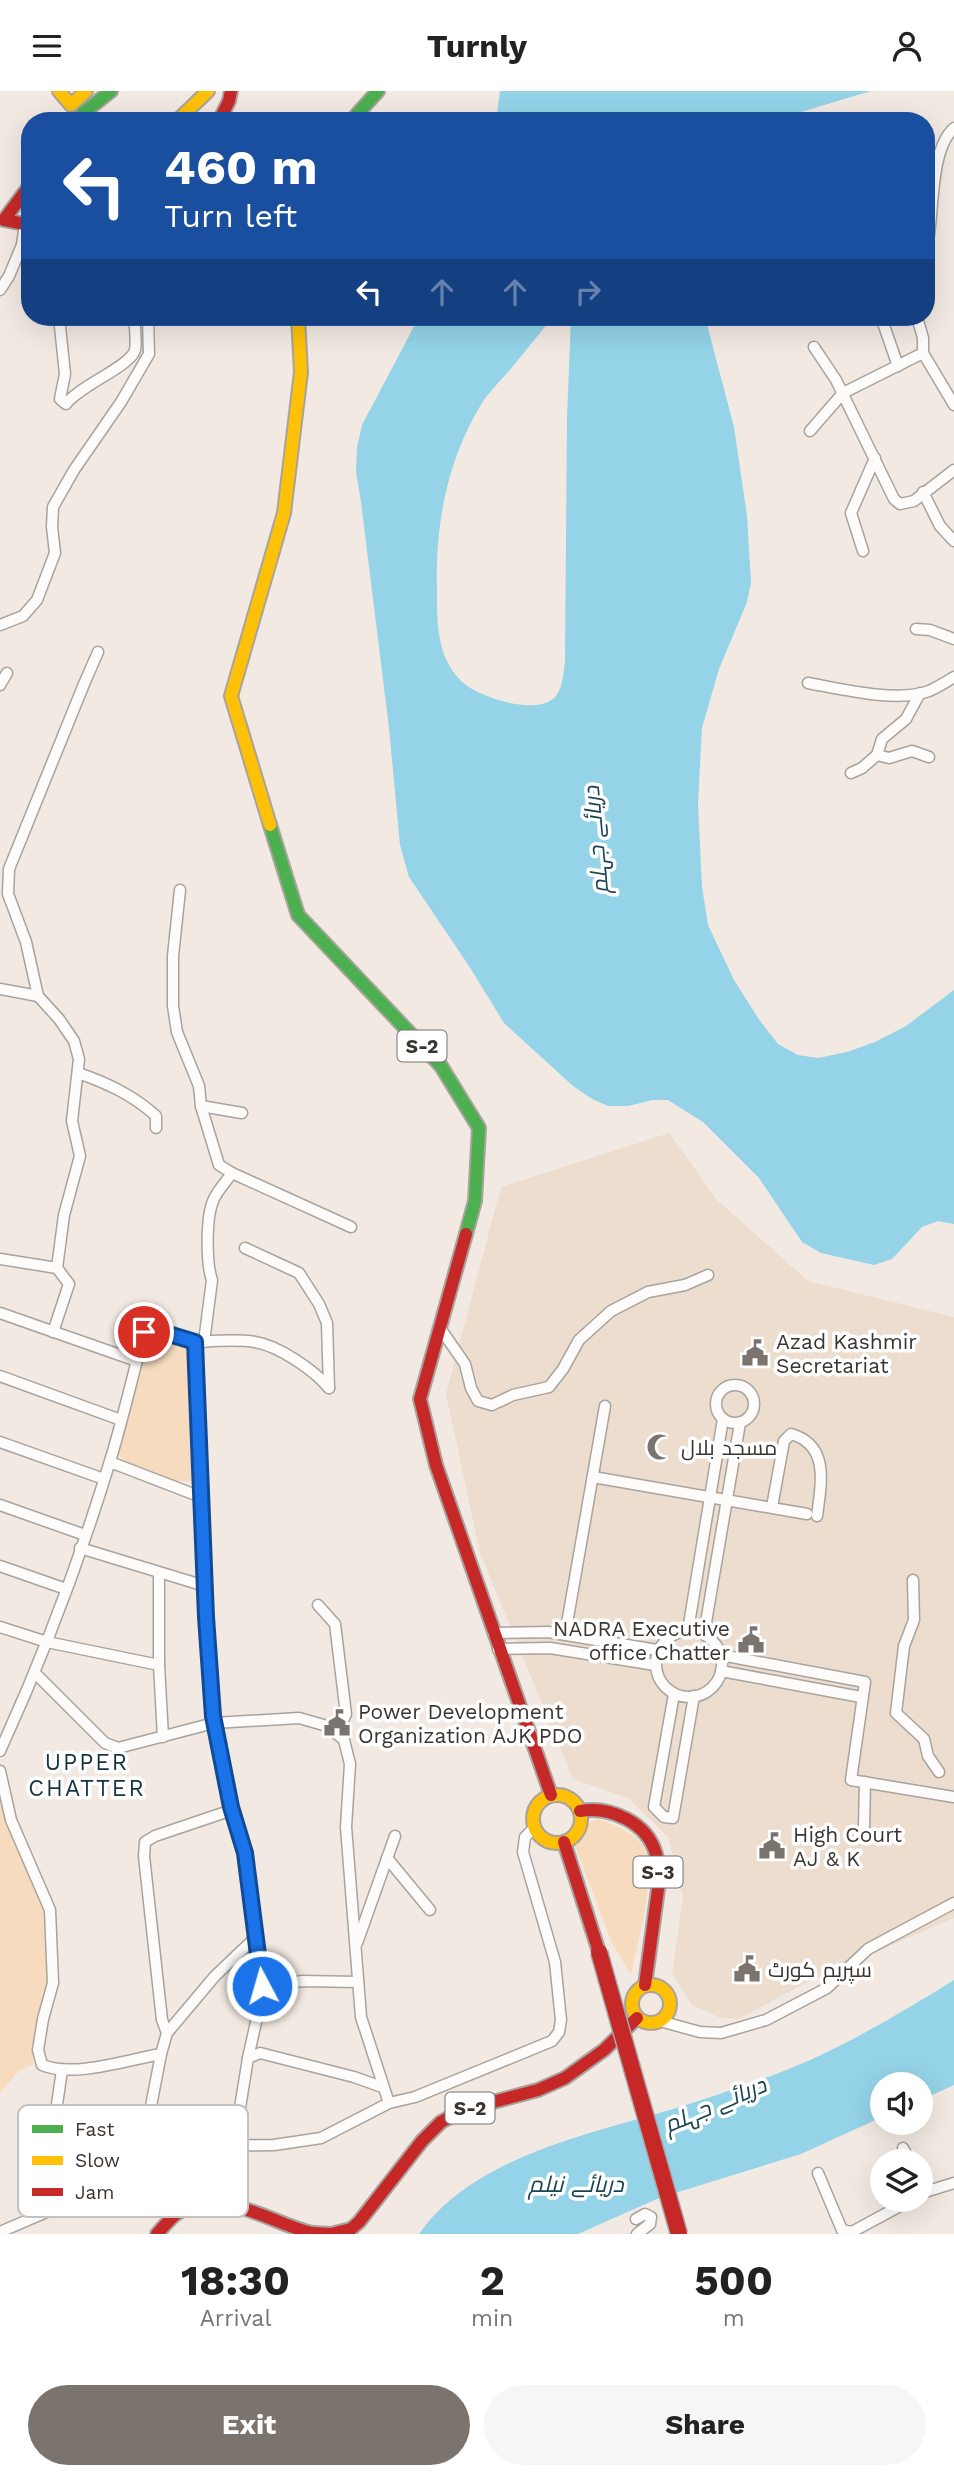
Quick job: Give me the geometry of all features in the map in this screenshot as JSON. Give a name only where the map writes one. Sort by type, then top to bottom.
[{"type":"main road","points":[[59,91],[71,105],[86,91]]},
{"type":"main road","points":[[84,112],[111,91]]},
{"type":"main road","points":[[186,112],[208,91]]},
{"type":"main road","points":[[224,112],[231,91]]},
{"type":"main road","points":[[359,112],[377,91]]},
{"type":"main road","points":[[21,197],[4,220],[21,221]]},
{"type":"main road","name":"S-2","points":[[298,326],[300,372],[284,513],[232,696],[298,915],[441,1066],[479,1128],[475,1201],[420,1399],[436,1465],[551,1795]]},
{"type":"main road","points":[[551,1795],[566,1796],[573,1800],[580,1811],[579,1829],[575,1836],[564,1842],[545,1839],[535,1827],[534,1811],[538,1804],[551,1795]]},
{"type":"main road","name":"S-3","points":[[580,1811],[600,1809],[622,1817],[640,1829],[657,1856],[658,1888],[645,1985]]},
{"type":"main road","points":[[564,1842],[679,2234]]},
{"type":"main road","points":[[645,1985],[658,1986],[668,1995],[668,2013],[660,2021],[648,2023],[637,2018],[631,2006],[639,1988],[645,1985]]},
{"type":"main road","name":"S-2","points":[[248,2210],[310,2232],[331,2234],[351,2229],[440,2122],[480,2105],[540,2090],[607,2048],[637,2018]]},
{"type":"main road","name":"S-2","points":[[156,2234],[174,2217]]},
{"type":"street","points":[[935,170],[944,143],[954,128]]},
{"type":"street","points":[[0,290],[21,256]]},
{"type":"street","points":[[60,326],[65,374],[60,399],[66,404],[72,395],[129,361],[135,350],[135,326]]},
{"type":"street","points":[[0,625],[23,616],[37,600],[55,553],[53,507],[149,354],[148,326]]},
{"type":"street","points":[[884,326],[898,366]]},
{"type":"street","points":[[920,326],[923,353],[954,405]]},
{"type":"street","points":[[814,347],[843,393],[865,444],[875,458],[894,499],[900,504],[914,501],[954,470]]},
{"type":"street","points":[[810,431],[843,393],[923,353]]},
{"type":"street","points":[[863,551],[851,513],[875,458]]},
{"type":"street","points":[[923,492],[940,526],[954,541]]},
{"type":"street","points":[[916,629],[930,630],[954,639]]},
{"type":"street","points":[[57,1268],[64,1215],[80,1156],[72,1121],[79,1059],[74,1041],[38,996],[26,942],[8,894],[9,869],[98,652]]},
{"type":"street","points":[[0,685],[7,673]]},
{"type":"street","points":[[808,683],[865,692],[920,693],[954,677]]},
{"type":"street","points":[[851,773],[862,768],[877,755],[882,739],[906,719],[920,693]]},
{"type":"street","points":[[877,755],[889,758],[912,751],[929,757]]},
{"type":"street","points":[[180,890],[173,956],[173,1006],[177,1032],[199,1086],[201,1107],[219,1165],[351,1227]]},
{"type":"street","points":[[0,989],[38,996]]},
{"type":"street","points":[[78,1073],[105,1082],[139,1101],[156,1116],[156,1128]]},
{"type":"street","points":[[201,1107],[242,1113]]},
{"type":"street","points":[[232,1173],[213,1200],[209,1270],[212,1280],[199,1342],[201,1497],[214,1723],[232,1810],[245,1853],[262,1986],[240,2105]]},
{"type":"street","points":[[0,1751],[36,1674],[85,1535],[110,1462],[144,1332],[159,1331],[199,1342],[257,1342],[286,1355],[321,1379],[329,1388],[327,1323],[319,1304],[299,1273],[245,1248]]},
{"type":"street","points":[[0,1259],[57,1268],[69,1284],[53,1332]]},
{"type":"street","points":[[440,1327],[465,1364],[471,1388],[478,1401],[492,1405],[513,1395],[548,1387],[563,1369],[579,1340],[611,1311],[648,1292],[685,1285],[708,1275]]},
{"type":"street","points":[[0,1313],[137,1361]]},
{"type":"street","points":[[0,1376],[121,1420]]},
{"type":"street","points":[[737,1385],[748,1391],[754,1403],[751,1415],[740,1423],[723,1419],[717,1409],[718,1397],[726,1388],[737,1385]]},
{"type":"street","points":[[565,1635],[605,1406]]},
{"type":"street","points":[[688,1630],[723,1419]]},
{"type":"street","points":[[704,1634],[740,1423]]},
{"type":"street","points":[[593,1477],[812,1515],[821,1469],[815,1450],[806,1438],[791,1434],[784,1441],[772,1507]]},
{"type":"street","points":[[0,1441],[104,1479]]},
{"type":"street","points":[[110,1462],[201,1497]]},
{"type":"street","points":[[0,1505],[85,1535]]},
{"type":"street","points":[[80,1548],[205,1586]]},
{"type":"street","points":[[0,1566],[66,1589]]},
{"type":"street","points":[[159,1573],[159,1665],[163,1737]]},
{"type":"street","points":[[913,1580],[914,1620],[904,1646],[896,1713],[925,1739],[928,1756],[939,1772]]},
{"type":"street","points":[[318,1605],[335,1624],[345,1714],[337,1734]]},
{"type":"street","points":[[0,1627],[47,1642],[159,1665]]},
{"type":"street","points":[[688,1630],[704,1634],[713,1640],[721,1655],[721,1671],[717,1682],[709,1690],[694,1696],[674,1693],[660,1682],[655,1665],[657,1650],[663,1641],[672,1634],[688,1630]]},
{"type":"street","points":[[493,1633],[548,1632],[657,1650]]},
{"type":"street","points":[[498,1649],[550,1649],[655,1665]]},
{"type":"street","points":[[721,1655],[864,1682],[851,1780],[954,1797]]},
{"type":"street","points":[[721,1671],[861,1697]]},
{"type":"street","points":[[36,1674],[104,1743],[118,1748],[214,1723],[299,1718],[327,1726],[344,1741],[350,1764],[346,1827],[361,2017],[389,2103]]},
{"type":"street","points":[[674,1693],[654,1807],[664,1817],[673,1818],[694,1696]]},
{"type":"street","points":[[0,1771],[12,1820],[50,1910],[53,1983],[38,2050],[42,2065],[55,2070],[90,2068],[161,2054]]},
{"type":"street","points":[[864,1827],[865,1782]]},
{"type":"street","points":[[167,2033],[162,2020],[145,1842],[155,1836],[232,1810]]},
{"type":"street","points":[[248,2145],[274,2145],[321,2137],[389,2103],[415,2097],[552,2041],[559,2032],[561,2020],[555,1962],[523,1852],[525,1837],[535,1827]]},
{"type":"street","points":[[355,1950],[395,1836]]},
{"type":"street","points":[[387,1858],[430,1909]]},
{"type":"street","points":[[660,2021],[700,2032],[721,2033],[766,2020],[827,1988],[868,1949],[954,1903]]},
{"type":"street","points":[[151,2105],[167,2033],[215,1976],[257,1936]]},
{"type":"street","points":[[262,1986],[303,1981],[358,1982]]},
{"type":"street","points":[[248,2058],[260,2053],[354,2077],[382,2087]]},
{"type":"street","points":[[57,2105],[62,2070]]},
{"type":"street","points":[[818,2173],[842,2230],[852,2232],[889,2212]]},
{"type":"street","points":[[933,2188],[954,2183]]},
{"type":"street","points":[[636,2219],[645,2214],[651,2217],[650,2224],[637,2234]]},
{"type":"street","points":[[0,2232],[34,2217]]},
{"type":"shaded area","points":[[669,1133],[717,1200],[808,1281],[954,1317],[954,1918],[805,1983],[739,2019],[718,2017],[692,2005],[672,1974],[683,1896],[668,1837],[628,1798],[573,1779],[480,1553],[446,1394],[501,1187]]},
{"type":"shaded area","points":[[148,1339],[174,1341],[189,1351],[194,1481],[174,1481],[153,1476],[133,1467],[118,1454]]},
{"type":"shaded area","points":[[0,1771],[12,1820],[50,1910],[47,1980],[35,2029],[33,2065],[20,2070],[0,2092]]},
{"type":"shaded area","points":[[599,1819],[636,1838],[648,1859],[648,1891],[631,1975],[612,1943],[569,1830]]},
{"type":"water","points":[[500,91],[871,91],[801,112],[497,112]]},
{"type":"water","name":"دریائے جہلم","points":[[414,326],[546,326],[482,403],[460,446],[441,515],[437,607],[442,647],[449,665],[461,681],[497,700],[524,705],[547,702],[558,693],[565,662],[571,326],[707,326],[734,427],[747,516],[751,583],[747,602],[719,669],[702,728],[698,804],[702,887],[708,925],[734,980],[760,1021],[778,1044],[798,1055],[818,1058],[875,1042],[906,1026],[954,990],[954,1224],[938,1221],[922,1227],[892,1259],[874,1265],[821,1253],[802,1242],[759,1178],[703,1122],[668,1100],[608,1106],[592,1099],[573,1086],[504,1023],[409,877],[400,845],[389,728],[356,472],[357,447],[362,425]]},
{"type":"water","name":"دریائے نیلم","points":[[954,1980],[954,2085],[933,2095],[933,2072],[870,2072],[870,2122],[801,2154],[659,2198],[578,2234],[419,2234],[441,2208],[498,2168],[566,2141],[771,2076],[819,2056]]},
{"type":"traffic: fast","points":[[84,112],[111,91]]},
{"type":"traffic: fast","points":[[359,112],[378,91]]},
{"type":"traffic: fast","points":[[270,825],[298,915],[441,1066],[479,1128],[475,1201],[466,1234]]},
{"type":"traffic: slow","points":[[59,91],[71,105],[86,91]]},
{"type":"traffic: slow","points":[[186,112],[208,91]]},
{"type":"traffic: slow","points":[[270,825],[231,696],[284,513],[301,372],[298,326]]},
{"type":"traffic: slow","points":[[557,1795],[574,1802],[581,1819],[574,1836],[557,1843],[540,1836],[533,1819],[540,1802],[557,1795]]},
{"type":"traffic: slow","points":[[651,1985],[665,1990],[670,2004],[665,2018],[651,2023],[637,2018],[632,2004],[637,1990],[651,1985]]},
{"type":"traffic: jam","points":[[224,112],[231,91]]},
{"type":"traffic: jam","points":[[21,197],[4,220],[21,223]]},
{"type":"traffic: jam","points":[[466,1234],[420,1399],[436,1465],[551,1795]]},
{"type":"traffic: jam","points":[[580,1811],[603,1811],[626,1819],[645,1833],[656,1854],[659,1882],[645,1985]]},
{"type":"traffic: jam","points":[[564,1842],[599,1952]]},
{"type":"traffic: jam","points":[[599,1952],[679,2234]]},
{"type":"traffic: jam","points":[[331,2234],[351,2229],[359,2222],[422,2141],[441,2122],[463,2110],[538,2090],[565,2078],[604,2050],[637,2018]]},
{"type":"traffic: jam","points":[[248,2210],[308,2232],[330,2234]]},
{"type":"traffic: jam","points":[[157,2234],[173,2217]]},
{"type":"place","name":"Azad Kashmir Secretariat","points":[[755,1353]]},
{"type":"place","name":"مسجد بلال","points":[[660,1447]]},
{"type":"place","name":"NADRA Executive office Chatter","points":[[751,1640]]},
{"type":"place","name":"Power Development Organization AJK PDO","points":[[337,1723]]},
{"type":"place","name":"High Court AJ & K","points":[[772,1846]]},
{"type":"place","name":"سپریم کورٹ","points":[[747,1969]]},
{"type":"district","name":"UPPER CHATTER","points":[[87,1775]]},
{"type":"route","points":[[144,1332],[159,1331],[195,1342],[206,1617],[213,1716],[231,1807],[245,1853],[262,1986]]}]
